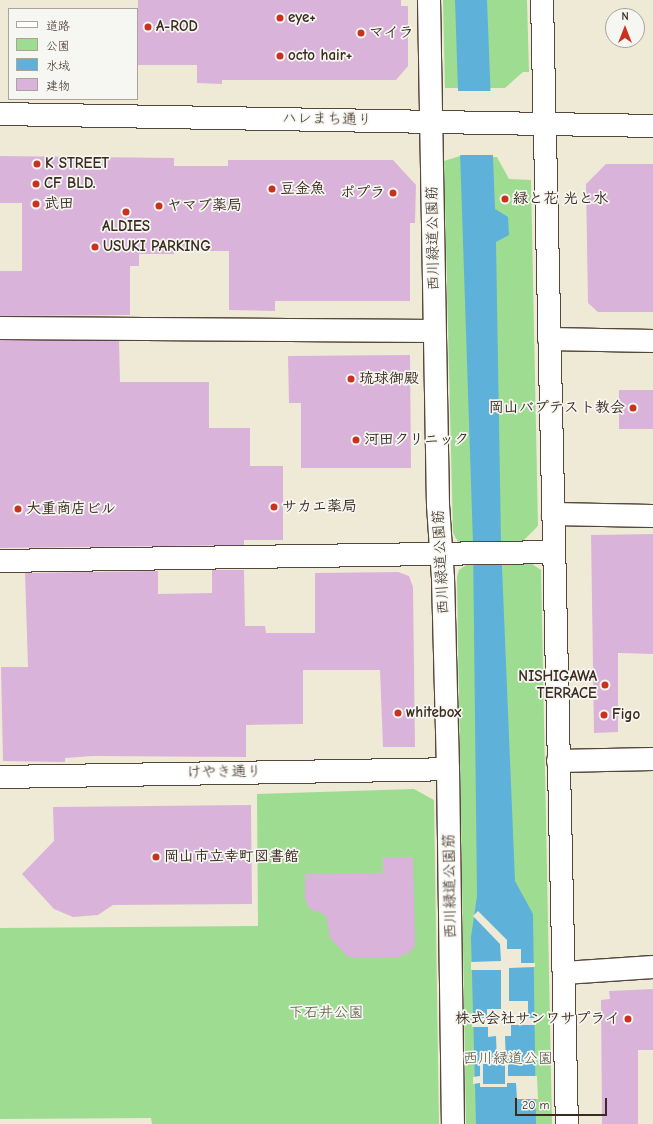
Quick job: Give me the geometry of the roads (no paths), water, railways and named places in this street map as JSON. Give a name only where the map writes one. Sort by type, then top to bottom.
[{"type":"street","name":"西川緑道公園筋","points":[[429,0],[434,331],[448,768],[453,1124]]},
{"type":"street","points":[[542,0],[567,1124]]},
{"type":"street","name":"ハレまち通り","points":[[0,114],[431,120],[653,126]]},
{"type":"street","points":[[0,328],[434,331]]},
{"type":"street","points":[[549,339],[653,341]]},
{"type":"street","points":[[553,514],[653,516]]},
{"type":"street","points":[[0,561],[441,556],[554,552]]},
{"type":"street","points":[[558,761],[653,759]]},
{"type":"street","name":"けやき通り","points":[[0,777],[448,768]]},
{"type":"street","points":[[564,973],[653,967]]},
{"type":"water","points":[[455,0],[487,0],[495,209],[508,217],[509,235],[496,242],[501,543],[515,881],[533,914],[536,1124],[476,1124],[471,937],[477,896],[473,543]]},
{"type":"place","name":"eye+","points":[[280,18]]},
{"type":"place","name":"A-ROD","points":[[148,27]]},
{"type":"place","name":"マイラ","points":[[361,33]]},
{"type":"place","name":"octo hair+","points":[[280,56]]},
{"type":"place","name":"K STREET","points":[[37,164]]},
{"type":"place","name":"CF BLD.","points":[[36,184]]},
{"type":"place","name":"豆金魚","points":[[272,189]]},
{"type":"place","name":"ポプラ","points":[[393,193]]},
{"type":"place","name":"緑と花 光と水","points":[[505,199]]},
{"type":"place","name":"武田","points":[[36,204]]},
{"type":"place","name":"ヤマブ薬局","points":[[159,206]]},
{"type":"place","name":"ALDIES","points":[[126,212]]},
{"type":"place","name":"USUKI PARKING","points":[[95,247]]},
{"type":"place","name":"琉球御殿","points":[[351,379]]},
{"type":"place","name":"岡山バプテスト教会","points":[[633,408]]},
{"type":"place","name":"河田クリニック","points":[[356,440]]},
{"type":"place","name":"サカエ薬局","points":[[274,507]]},
{"type":"place","name":"大重商店ビル","points":[[18,509]]},
{"type":"place","name":"NISHIGAWA TERRACE","points":[[605,685]]},
{"type":"place","name":"whitebox","points":[[398,713]]},
{"type":"place","name":"Figo","points":[[604,715]]},
{"type":"place","name":"岡山市立幸町図書館","points":[[156,857]]},
{"type":"place","name":"株式会社サンワサプライ","points":[[628,1019]]},
{"type":"park label","name":"下石井公園","points":[[326,1013]]},
{"type":"park label","name":"西川緑道公園","points":[[508,1059]]}]
